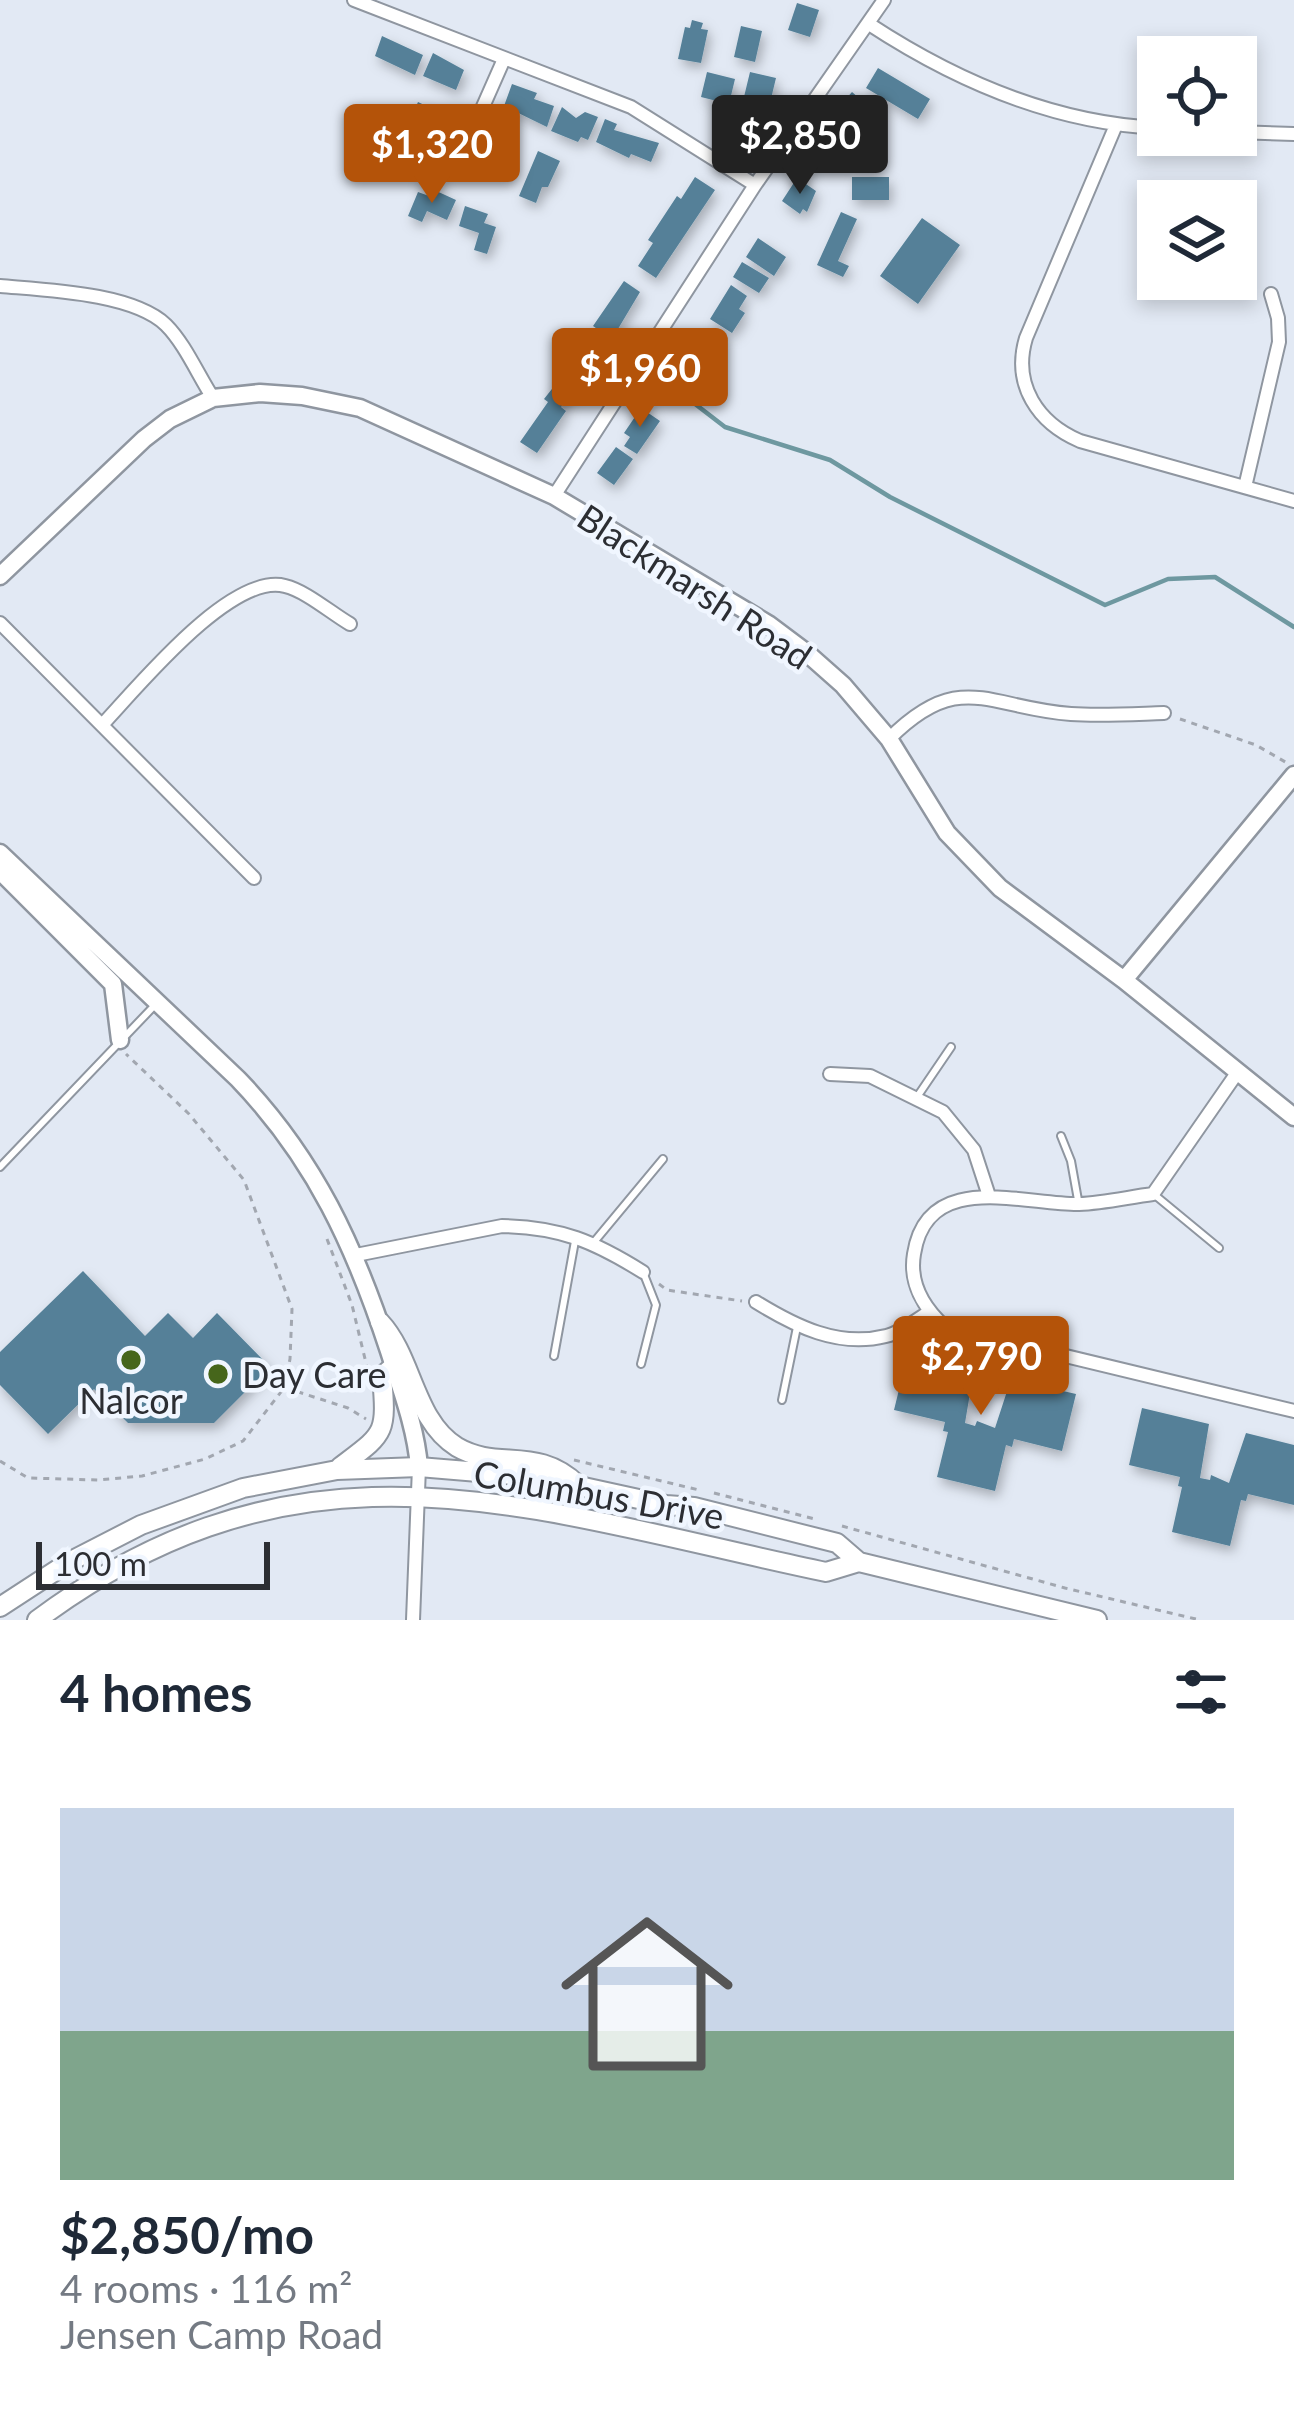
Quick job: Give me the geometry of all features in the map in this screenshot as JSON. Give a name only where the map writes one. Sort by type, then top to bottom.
[{"type":"main road","points":[[380,1322],[396,1339],[433,1423],[454,1445],[475,1454],[560,1467],[578,1485]]},
{"type":"main road","points":[[337,1469],[359,1456],[380,1434],[385,1410],[382,1376],[394,1366]]},
{"type":"main road","name":"Columbus Drive","points":[[0,1607],[69,1562],[141,1525],[230,1492],[337,1469],[419,1467],[509,1473],[694,1507],[837,1543],[859,1562],[1097,1620]]},
{"type":"main road","name":"Columbus Drive","points":[[37,1620],[154,1547],[203,1528],[343,1496],[419,1496],[520,1505],[826,1572],[859,1562]]},
{"type":"street","points":[[354,0],[631,107],[755,185]]},
{"type":"street","points":[[554,496],[755,185],[884,0]]},
{"type":"street","points":[[869,24],[942,68],[1022,102],[1137,126]]},
{"type":"street","points":[[459,161],[504,59]]},
{"type":"street","points":[[1116,125],[1026,338],[1021,359],[1024,383],[1040,415],[1070,437],[1294,501]]},
{"type":"street","points":[[1257,133],[1294,134]]},
{"type":"street","points":[[0,286],[105,299],[156,317],[169,328],[213,398]]},
{"type":"street","points":[[1245,487],[1279,342],[1271,294]]},
{"type":"street","name":"Blackmarsh Road","points":[[0,576],[144,439],[170,419],[213,398],[260,393],[360,408],[554,496],[768,624],[843,685],[890,739],[947,833],[1000,888],[1292,1111]]},
{"type":"street","points":[[102,725],[217,608],[252,588],[286,586],[350,624]]},
{"type":"street","points":[[0,623],[254,878]]},
{"type":"street","points":[[890,739],[913,716],[944,698],[976,696],[1069,714],[1164,713]]},
{"type":"street","points":[[1124,980],[1294,771]]},
{"type":"street","points":[[0,853],[269,1112],[300,1154],[356,1255],[394,1366],[419,1467],[413,1620]]},
{"type":"street","points":[[0,872],[113,984],[118,1042]]},
{"type":"street","points":[[1237,1072],[1153,1194],[1079,1204],[989,1196],[950,1204],[935,1214],[917,1239],[915,1284],[928,1312],[945,1327],[1294,1411]]},
{"type":"street","points":[[830,1074],[870,1076],[944,1112],[974,1150],[989,1196]]},
{"type":"street","points":[[356,1255],[502,1226],[542,1228],[595,1242],[643,1272]]},
{"type":"street","points":[[756,1302],[797,1327],[844,1340],[889,1336],[928,1312]]},
{"type":"lane","points":[[0,1167],[158,1003]]},
{"type":"lane","points":[[917,1096],[951,1047]]},
{"type":"lane","points":[[1061,1136],[1079,1204]]},
{"type":"lane","points":[[595,1242],[663,1159]]},
{"type":"lane","points":[[1153,1194],[1220,1248]]},
{"type":"lane","points":[[554,1356],[576,1238]]},
{"type":"lane","points":[[641,1364],[656,1305],[643,1272]]},
{"type":"lane","points":[[782,1400],[797,1327]]},
{"type":"path","points":[[1164,713],[1256,745],[1294,771]]},
{"type":"path","points":[[0,1461],[28,1478],[142,1476],[205,1459],[243,1441],[284,1388],[292,1309],[244,1180],[189,1114],[118,1042]]},
{"type":"path","points":[[326,1238],[352,1305],[369,1379]]},
{"type":"path","points":[[643,1272],[667,1290],[756,1302]]},
{"type":"path","points":[[284,1388],[348,1408],[373,1422]]},
{"type":"building","points":[[797,3],[819,10],[810,37],[788,30]]},
{"type":"building","points":[[692,20],[708,30],[701,63],[678,59],[685,27],[690,28]]},
{"type":"building","points":[[741,26],[762,31],[755,62],[734,57]]},
{"type":"building","points":[[382,36],[423,55],[415,75],[375,56]]},
{"type":"building","points":[[433,53],[464,70],[456,90],[423,76]]},
{"type":"building","points":[[878,68],[930,99],[918,119],[866,88]]},
{"type":"building","points":[[707,72],[735,79],[729,104],[701,97]]},
{"type":"building","points":[[750,72],[776,78],[769,107],[743,101]]},
{"type":"building","points":[[512,84],[537,93],[534,99],[554,106],[547,127],[504,106]]},
{"type":"building","points":[[852,92],[874,111],[869,117],[864,113],[846,119],[836,110]]},
{"type":"building","points":[[418,102],[441,113],[419,162],[396,152]]},
{"type":"building","points":[[562,107],[576,118],[585,112],[598,117],[588,140],[581,137],[578,142],[551,131]]},
{"type":"building","points":[[605,119],[617,124],[614,130],[659,143],[651,162],[631,154],[629,158],[596,142]]},
{"type":"building","points":[[835,133],[847,138],[839,158],[815,153],[822,134],[833,138]]},
{"type":"building","points":[[538,151],[560,161],[536,203],[519,196]]},
{"type":"building","points":[[695,177],[715,190],[656,278],[638,266],[653,243],[648,240]]},
{"type":"building","points":[[852,177],[889,177],[889,200],[852,200]]},
{"type":"building","points":[[797,178],[816,191],[807,212],[803,209],[800,214],[782,201]]},
{"type":"building","points":[[432,189],[456,200],[447,220],[427,211],[422,222],[408,216],[418,192],[429,196]]},
{"type":"building","points":[[465,206],[488,214],[484,223],[496,227],[487,254],[474,250],[479,233],[459,226]]},
{"type":"building","points":[[841,212],[857,219],[838,261],[849,266],[843,277],[817,265]]},
{"type":"building","points":[[922,218],[960,245],[918,304],[880,276]]},
{"type":"building","points":[[758,238],[786,257],[774,276],[746,257]]},
{"type":"building","points":[[742,262],[769,278],[759,293],[733,277]]},
{"type":"building","points":[[624,281],[640,292],[612,339],[593,326]]},
{"type":"building","points":[[731,285],[747,296],[739,309],[745,313],[732,333],[710,319]]},
{"type":"building","points":[[593,337],[608,348],[561,407],[566,411],[537,453],[520,442],[548,402],[544,399]]},
{"type":"building","points":[[695,339],[717,354],[704,372],[683,356]]},
{"type":"building","points":[[641,408],[660,421],[637,454],[624,446],[630,437],[624,433]]},
{"type":"building","points":[[616,447],[633,459],[614,485],[597,473]]},
{"type":"building","name":"Nalcor","points":[[83,1271],[145,1336],[168,1313],[193,1338],[217,1313],[270,1367],[214,1423],[128,1423],[94,1389],[48,1434],[0,1385],[0,1352]]},
{"type":"building","points":[[908,1353],[974,1369],[965,1423],[975,1426],[977,1421],[995,1428],[1011,1379],[1076,1394],[1062,1451],[1014,1439],[1012,1447],[1006,1445],[995,1491],[937,1477],[948,1432],[943,1431],[945,1422],[894,1410]]},
{"type":"building","points":[[1142,1408],[1209,1424],[1200,1478],[1210,1480],[1211,1475],[1229,1483],[1246,1433],[1294,1445],[1294,1505],[1248,1494],[1246,1501],[1241,1500],[1230,1546],[1172,1532],[1180,1477],[1129,1465]]},
{"type":"waterway","points":[[664,380],[725,427],[830,460],[890,497],[1105,605],[1168,579],[1215,577],[1294,627]]},
{"type":"place","name":"Nalcor","points":[[131,1360]]},
{"type":"place","name":"Day Care","points":[[218,1374]]}]
